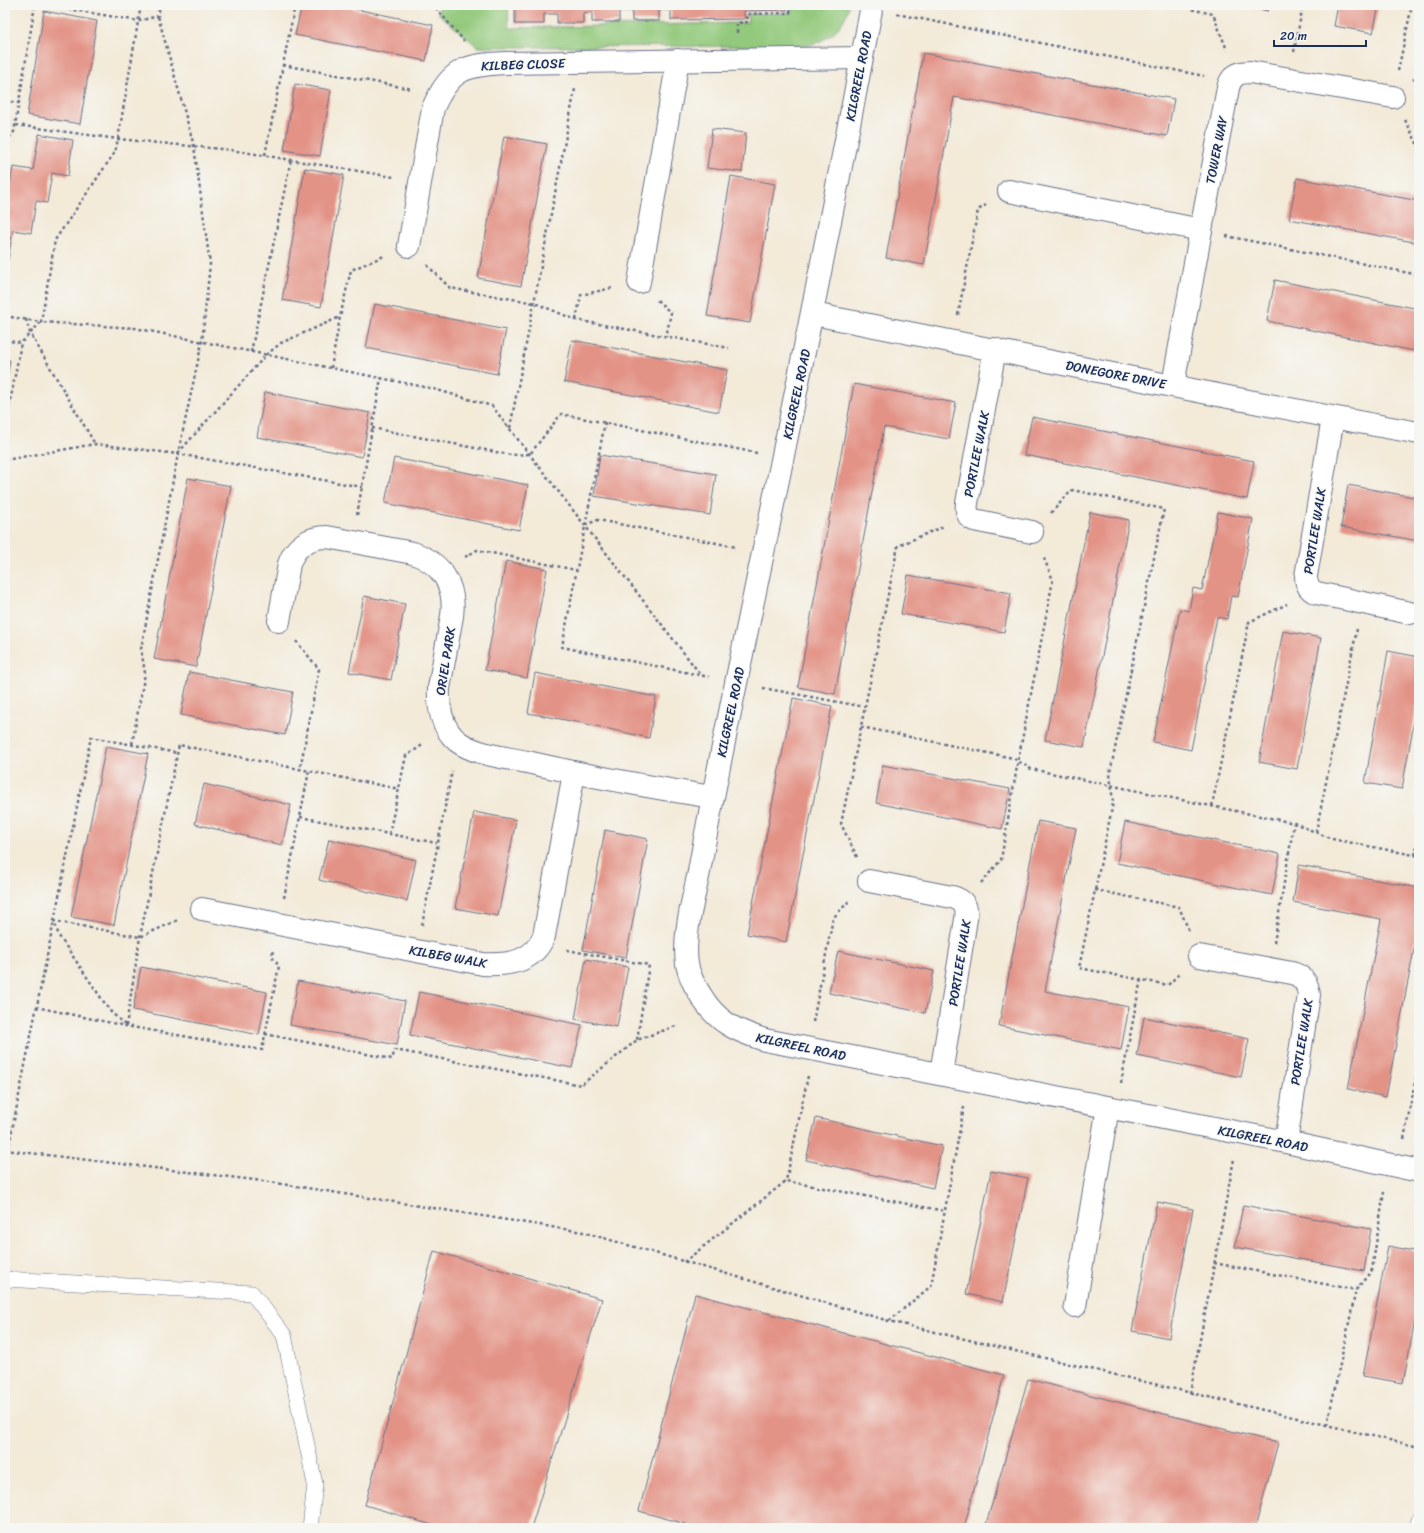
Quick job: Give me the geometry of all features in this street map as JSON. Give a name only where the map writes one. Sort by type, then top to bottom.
[{"type":"street","name":"KILGREEL ROAD","points":[[871,7],[812,314],[764,552],[712,797],[687,934],[687,964],[690,975],[703,999],[715,1016],[728,1025],[765,1040],[1286,1142],[1402,1167]]},
{"type":"street","name":"KILBEG CLOSE","points":[[409,246],[433,108],[448,82],[468,67],[485,64],[862,58]]},
{"type":"street","points":[[639,282],[678,60]]},
{"type":"street","points":[[1233,78],[1250,72],[1393,97]]},
{"type":"street","name":"TOWER WAY","points":[[1173,385],[1201,230],[1233,78]]},
{"type":"street","points":[[1009,191],[1201,230]]},
{"type":"street","name":"DONEGORE DRIVE","points":[[812,314],[995,349],[1333,418],[1419,433]]},
{"type":"street","name":"PORTLEE WALK","points":[[995,349],[967,503],[968,515],[974,520],[1032,532]]},
{"type":"street","name":"PORTLEE WALK","points":[[1333,418],[1306,576],[1307,584],[1313,591],[1410,613]]},
{"type":"street","name":"ORIEL PARK","points":[[279,620],[288,564],[291,557],[296,550],[306,542],[318,537],[327,537],[413,553],[434,564],[441,572],[450,589],[454,606],[438,688],[440,712],[452,735]]},
{"type":"street","points":[[452,735],[482,753],[574,773],[712,797]]},
{"type":"street","points":[[540,945],[544,936],[574,773]]},
{"type":"street","name":"PORTLEE WALK","points":[[869,881],[952,897],[963,902],[966,907],[966,919],[941,1074]]},
{"type":"street","name":"KILBEG WALK","points":[[202,909],[483,964],[511,963],[525,958],[534,952],[540,945]]},
{"type":"street","name":"PORTLEE WALK","points":[[1199,956],[1297,974],[1303,978],[1309,990],[1286,1142]]},
{"type":"street","points":[[1075,1306],[1112,1108]]},
{"type":"lane","points":[[5,1279],[252,1293],[284,1335],[315,1484],[310,1528]]},
{"type":"lane","points":[[1417,1528],[1419,1520]]},
{"type":"path","points":[[5,142],[14,132],[16,126],[35,5]]},
{"type":"path","points":[[44,5],[139,21],[158,16]]},
{"type":"path","points":[[5,430],[21,343],[40,322],[55,240],[115,152],[141,5]]},
{"type":"path","points":[[132,744],[145,673],[141,649],[178,454],[202,342],[210,264],[194,146],[158,16],[160,5]]},
{"type":"path","points":[[265,155],[295,5]]},
{"type":"path","points":[[418,5],[436,8],[485,64]]},
{"type":"path","points":[[737,23],[748,22],[747,14],[790,13],[790,5]]},
{"type":"path","points":[[871,7],[1233,78],[1213,14],[1190,9],[1190,5]]},
{"type":"path","points":[[1288,78],[1303,5]]},
{"type":"path","points":[[1393,97],[1412,5]]},
{"type":"path","points":[[509,429],[580,62]]},
{"type":"path","points":[[283,65],[440,94]]},
{"type":"path","points":[[5,101],[19,103]]},
{"type":"path","points":[[16,126],[118,139],[231,150],[420,181]]},
{"type":"path","points":[[251,352],[291,159]]},
{"type":"path","points":[[953,341],[978,210],[1009,191]]},
{"type":"path","points":[[1201,230],[1249,242],[1419,275]]},
{"type":"path","points":[[331,368],[340,317],[352,270],[409,246],[450,288],[534,303],[576,320],[729,348]]},
{"type":"path","points":[[576,320],[581,295],[639,282],[671,313],[666,337]]},
{"type":"path","points":[[5,316],[40,322],[135,328],[434,389],[492,406],[701,675]]},
{"type":"path","points":[[178,454],[266,354],[280,343],[340,317]]},
{"type":"path","points":[[26,319],[30,333],[95,444]]},
{"type":"path","points":[[5,340],[21,343]]},
{"type":"path","points":[[353,542],[381,378]]},
{"type":"path","points":[[372,428],[511,455],[530,454],[561,414],[783,458]]},
{"type":"path","points":[[605,422],[562,648],[865,707]]},
{"type":"path","points":[[5,460],[95,444],[178,454],[362,487]]},
{"type":"path","points":[[963,902],[1001,860],[1018,761],[1053,580],[1032,532],[1072,490],[1164,509],[1110,773],[1113,803],[1095,890],[1079,968],[1168,985],[1199,956],[1179,907],[1095,890]]},
{"type":"path","points":[[684,1262],[786,1181],[809,1074],[808,1048],[833,918],[869,881],[841,824],[898,546],[968,515]]},
{"type":"path","points":[[585,525],[598,520],[764,552]]},
{"type":"path","points":[[441,572],[477,550],[576,570]]},
{"type":"path","points":[[1212,806],[1249,622],[1313,591]]},
{"type":"path","points":[[1316,832],[1362,602]]},
{"type":"path","points":[[279,620],[319,669],[300,769]]},
{"type":"path","points":[[861,727],[1013,758],[1031,769],[1294,823],[1332,838],[1419,856]]},
{"type":"path","points":[[389,834],[406,756],[452,735]]},
{"type":"path","points":[[417,951],[437,843],[452,735]]},
{"type":"path","points":[[177,753],[91,737],[6,1150],[262,1181],[575,1231],[889,1321],[1418,1447],[1419,1439]]},
{"type":"path","points":[[126,1026],[140,937],[179,745],[399,789]]},
{"type":"path","points":[[36,1008],[126,1026],[262,1050],[279,966],[272,956],[309,771]]},
{"type":"path","points":[[300,817],[437,843]]},
{"type":"path","points":[[1269,968],[1294,823]]},
{"type":"path","points":[[1415,855],[1419,837]]},
{"type":"path","points":[[54,920],[140,937],[202,909]]},
{"type":"path","points":[[54,920],[59,936],[110,1011],[126,1026]]},
{"type":"path","points":[[540,945],[649,965],[637,1040]]},
{"type":"path","points":[[1112,1108],[1141,979]]},
{"type":"path","points":[[265,1034],[392,1059],[395,1050],[581,1085],[637,1040],[676,1026]]},
{"type":"path","points":[[1327,1426],[1356,1290],[1372,1270],[1402,1167],[1419,1061]]},
{"type":"path","points":[[889,1321],[931,1286],[969,1079]]},
{"type":"path","points":[[1190,1393],[1239,1133]]},
{"type":"path","points":[[786,1181],[945,1212]]},
{"type":"path","points":[[1214,1262],[1356,1290]]},
{"type":"green space","points":[[440,5],[508,5],[509,28],[737,23],[748,22],[747,14],[790,13],[790,5],[849,5],[844,20],[834,32],[821,41],[806,46],[478,47],[438,13]]},
{"type":"building","points":[[302,5],[336,5],[433,25],[426,61],[295,35]]},
{"type":"building","points":[[515,5],[787,5],[787,10],[744,11],[745,19],[671,20],[671,10],[659,10],[659,21],[632,21],[632,11],[619,11],[619,22],[592,22],[592,12],[583,13],[583,23],[557,23],[557,14],[544,14],[544,24],[515,24]]},
{"type":"building","points":[[1241,5],[1269,5],[1268,11]]},
{"type":"building","points":[[1338,5],[1379,5],[1373,33],[1334,26]]},
{"type":"building","points":[[44,11],[97,21],[80,124],[27,115]]},
{"type":"building","points":[[923,53],[1174,99],[1167,136],[954,97],[924,265],[886,258]]},
{"type":"building","points":[[295,84],[331,90],[320,156],[284,150]]},
{"type":"building","points":[[712,129],[746,133],[742,172],[707,168]]},
{"type":"building","points":[[39,134],[73,140],[68,176],[52,173],[47,203],[36,201],[31,233],[13,230],[5,279],[5,196],[8,197],[13,167],[33,170]]},
{"type":"building","points":[[504,136],[547,144],[521,286],[478,278]]},
{"type":"building","points":[[305,168],[344,175],[321,307],[282,300]]},
{"type":"building","points":[[731,176],[775,184],[750,323],[707,316]]},
{"type":"building","points":[[1297,178],[1419,201],[1419,243],[1289,219]]},
{"type":"building","points":[[1275,280],[1419,309],[1419,352],[1267,321]]},
{"type":"building","points":[[375,304],[506,330],[497,374],[366,348]]},
{"type":"building","points":[[572,340],[727,370],[719,412],[564,382]]},
{"type":"building","points":[[5,360],[10,360],[6,386],[5,386]]},
{"type":"building","points":[[854,384],[956,403],[949,439],[884,427],[835,694],[798,687]]},
{"type":"building","points":[[265,392],[370,413],[362,457],[257,437]]},
{"type":"building","points":[[1032,417],[1254,461],[1247,499],[1024,455]]},
{"type":"building","points":[[600,455],[716,474],[710,515],[594,496]]},
{"type":"building","points":[[394,458],[528,485],[519,530],[385,503]]},
{"type":"building","points":[[188,478],[231,486],[196,667],[154,659]]},
{"type":"building","points":[[1348,485],[1419,498],[1419,541],[1341,527]]},
{"type":"building","points":[[1090,512],[1129,520],[1084,747],[1045,740]]},
{"type":"building","points":[[1218,512],[1253,519],[1238,597],[1231,596],[1227,619],[1217,617],[1191,750],[1153,742],[1180,609],[1189,611],[1193,588],[1202,590]]},
{"type":"building","points":[[506,561],[547,569],[527,678],[485,670]]},
{"type":"building","points":[[908,575],[1011,593],[1004,632],[901,614]]},
{"type":"building","points":[[364,596],[405,604],[391,680],[349,672]]},
{"type":"building","points":[[1283,631],[1321,638],[1297,769],[1259,762]]},
{"type":"building","points":[[1388,651],[1419,657],[1419,693],[1402,789],[1365,783]]},
{"type":"building","points":[[189,672],[293,692],[285,735],[181,715]]},
{"type":"building","points":[[535,673],[656,697],[649,738],[528,713]]},
{"type":"building","points":[[793,698],[832,706],[786,942],[747,934]]},
{"type":"building","points":[[106,746],[148,754],[114,925],[71,917]]},
{"type":"building","points":[[883,765],[1010,789],[1002,829],[876,803]]},
{"type":"building","points":[[204,784],[291,805],[282,845],[195,824]]},
{"type":"building","points":[[474,812],[516,820],[498,916],[455,908]]},
{"type":"building","points":[[1038,821],[1076,828],[1045,991],[1129,1007],[1121,1050],[999,1026]]},
{"type":"building","points":[[1125,822],[1280,854],[1272,895],[1117,863]]},
{"type":"building","points":[[605,830],[648,839],[626,958],[583,950]]},
{"type":"building","points":[[329,839],[416,860],[407,901],[319,880]]},
{"type":"building","points":[[1299,865],[1419,888],[1419,923],[1386,1097],[1348,1089],[1381,919],[1293,902]]},
{"type":"building","points":[[838,951],[934,971],[925,1013],[829,993]]},
{"type":"building","points":[[586,959],[628,967],[617,1027],[575,1019]]},
{"type":"building","points":[[141,967],[267,992],[259,1035],[133,1010]]},
{"type":"building","points":[[298,981],[405,1001],[397,1045],[290,1025]]},
{"type":"building","points":[[419,992],[582,1025],[572,1068],[410,1035]]},
{"type":"building","points":[[1144,1017],[1249,1039],[1241,1077],[1137,1056]]},
{"type":"building","points":[[816,1118],[942,1146],[933,1188],[806,1160]]},
{"type":"building","points":[[991,1171],[1028,1178],[1003,1302],[966,1294]]},
{"type":"building","points":[[1157,1202],[1193,1209],[1169,1338],[1132,1331]]},
{"type":"building","points":[[1243,1205],[1371,1229],[1364,1271],[1235,1247]]},
{"type":"building","points":[[1388,1246],[1419,1252],[1419,1300],[1403,1383],[1363,1376]]},
{"type":"building","points":[[434,1251],[602,1299],[531,1528],[442,1528],[365,1505]]},
{"type":"building","points":[[695,1294],[1004,1375],[964,1528],[700,1528],[639,1511]]},
{"type":"building","points":[[1028,1379],[1278,1443],[1255,1528],[985,1528]]}]
